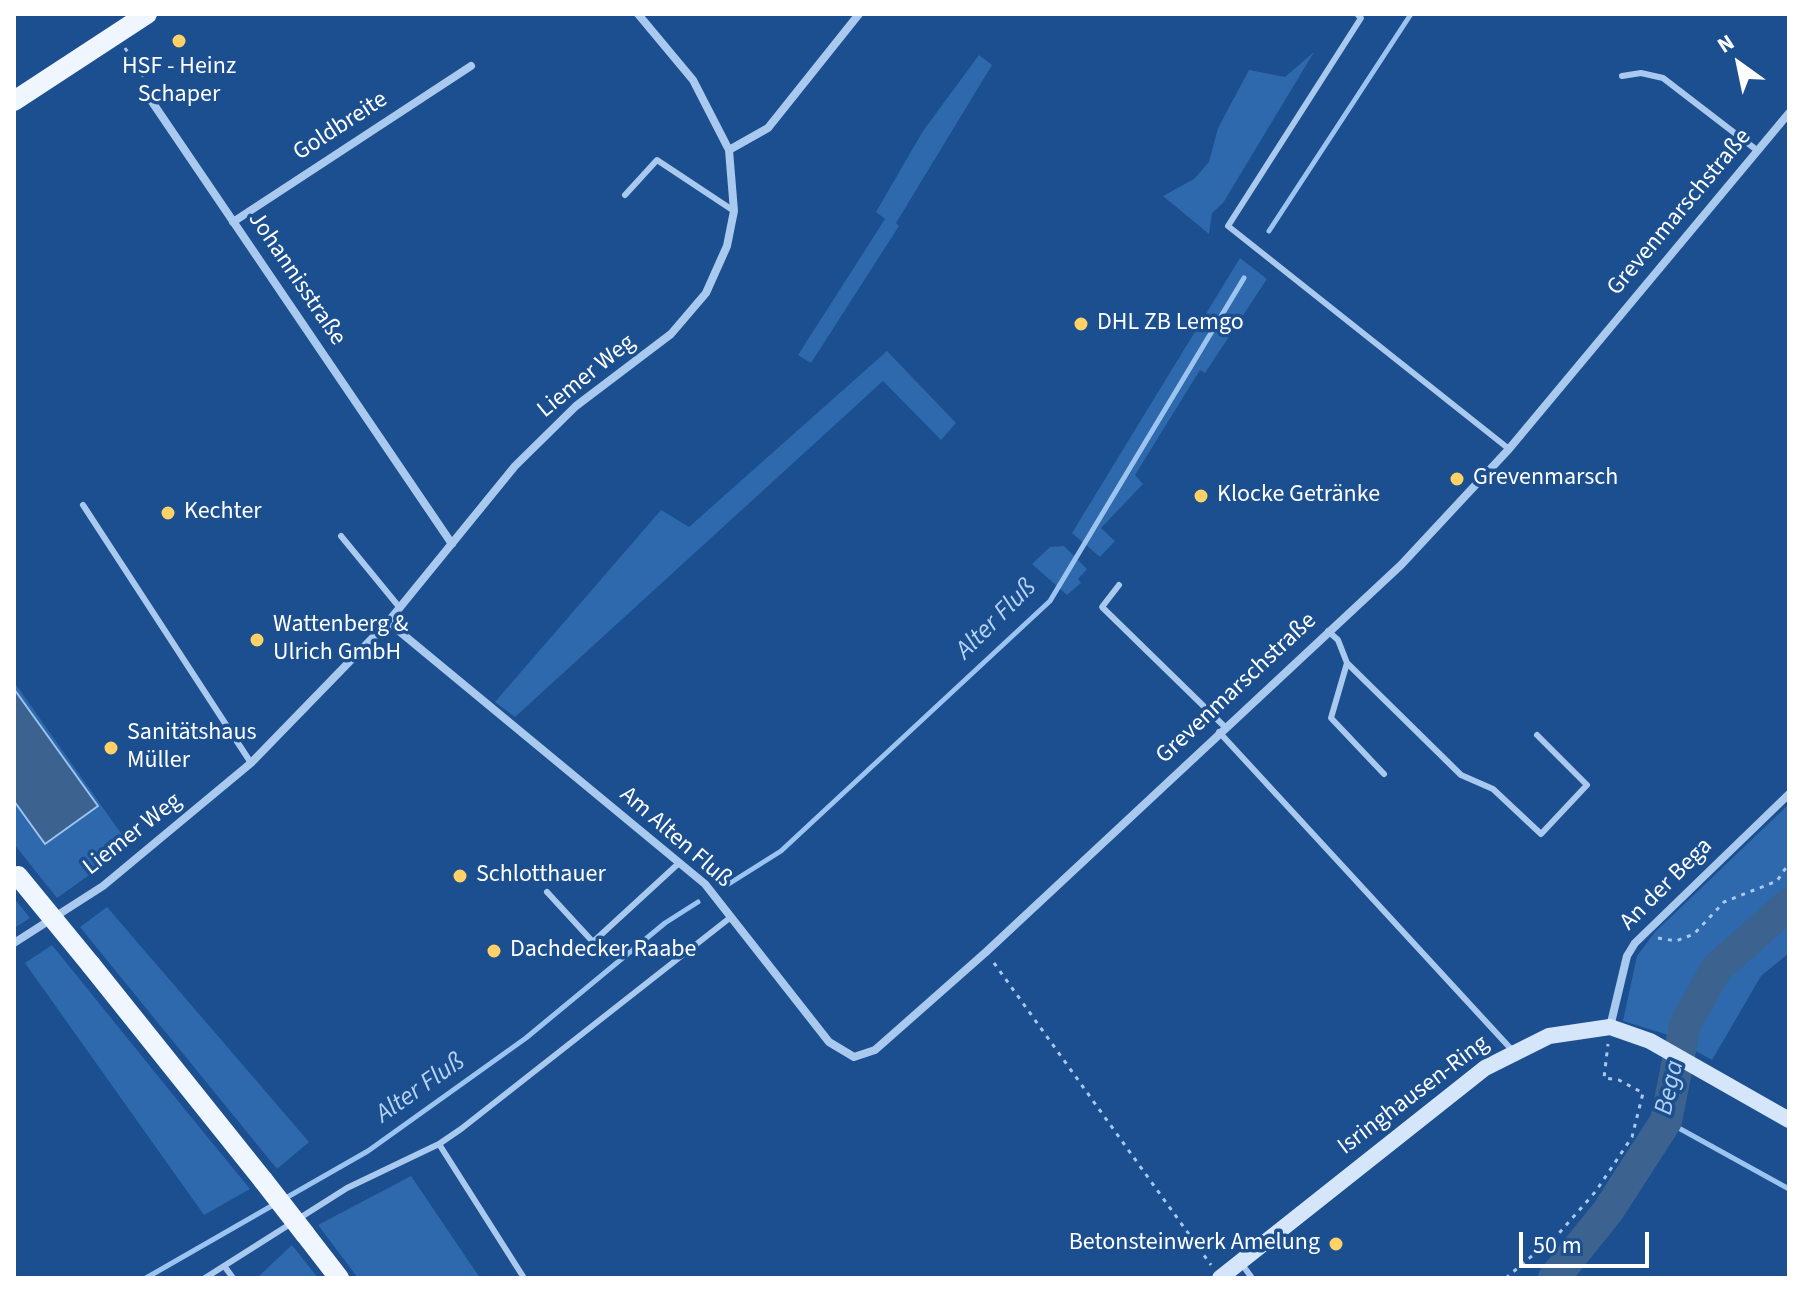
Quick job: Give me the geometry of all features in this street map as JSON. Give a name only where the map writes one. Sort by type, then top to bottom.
[{"type":"main road","points":[[14,101],[147,14]]},
{"type":"main road","points":[[16,873],[339,1278]]},
{"type":"street","name":"Liemer Weg","points":[[14,943],[103,886],[251,763],[388,622],[515,466],[576,406],[671,334],[706,293],[727,246],[734,211],[729,150],[693,80],[638,14]]},
{"type":"street","points":[[729,150],[768,128],[856,18]]},
{"type":"street","name":"Goldbreite","points":[[233,222],[471,66]]},
{"type":"street","name":"Johannisstraße","points":[[144,90],[452,544]]},
{"type":"street","name":"Grevenmarschstraße","points":[[986,952],[1401,565],[1509,449],[1789,113]]},
{"type":"street","name":"Am Alten Fluß","points":[[388,622],[705,884],[829,1042],[854,1057],[875,1050],[986,952]]},
{"type":"street","name":"An der Bega","points":[[1610,1027],[1627,956],[1635,943],[1789,794]]},
{"type":"street","name":"Isringhausen-Ring","points":[[1220,1278],[1485,1068],[1513,1051],[1549,1036],[1610,1027],[1650,1041],[1789,1120]]},
{"type":"lane","points":[[845,14],[856,18]]},
{"type":"lane","points":[[1357,14],[1361,18],[1228,226],[1509,449]]},
{"type":"lane","points":[[1622,76],[1641,73],[1663,78],[1758,151]]},
{"type":"lane","points":[[625,195],[657,160],[734,211]]},
{"type":"lane","points":[[83,505],[251,763]]},
{"type":"lane","points":[[341,536],[400,608]]},
{"type":"lane","points":[[1119,585],[1102,607],[1222,730],[1513,1051]]},
{"type":"lane","points":[[1328,631],[1338,640],[1347,663],[1461,775],[1493,789],[1541,834],[1587,785],[1537,735]]},
{"type":"lane","points":[[1347,663],[1331,718],[1384,774]]},
{"type":"lane","points":[[547,892],[593,942],[679,863]]},
{"type":"lane","points":[[205,1278],[347,1188],[439,1144],[731,917]]},
{"type":"lane","points":[[439,1144],[524,1278]]},
{"type":"lane","points":[[1241,1263],[1252,1278]]},
{"type":"lane","points":[[225,1267],[233,1278]]},
{"type":"path","points":[[116,34],[147,81],[144,90]]},
{"type":"path","points":[[1635,943],[1660,938],[1676,941],[1694,934],[1724,902],[1777,881],[1789,863]]},
{"type":"path","points":[[986,952],[1220,1278]]},
{"type":"path","points":[[1506,1278],[1560,1232],[1596,1191],[1632,1137],[1643,1093],[1619,1080],[1604,1078],[1610,1027]]},
{"type":"shaded area","points":[[1314,52],[1223,203],[1212,213],[1209,234],[1163,196],[1194,179],[1209,162],[1218,128],[1249,70],[1285,77]]},
{"type":"shaded area","points":[[979,55],[992,65],[896,223],[899,226],[811,363],[798,355],[885,219],[876,212],[923,131]]},
{"type":"shaded area","points":[[1240,258],[1267,279],[1205,373],[1200,370],[1135,475],[1143,484],[1101,528],[1115,541],[1100,557],[1072,533]]},
{"type":"shaded area","points":[[887,351],[956,423],[941,440],[883,381],[515,717],[495,702],[661,510],[689,527]]},
{"type":"shaded area","points":[[1064,546],[1087,569],[1078,579],[1081,583],[1067,595],[1032,564],[1050,547]]},
{"type":"shaded area","points":[[14,682],[130,846],[57,898],[14,844]]},
{"type":"shaded area","points":[[14,689],[98,806],[45,844],[14,801]]},
{"type":"shaded area","points":[[1789,804],[1789,953],[1761,976],[1712,1060],[1665,1034],[1623,1021],[1637,956],[1655,932]]},
{"type":"shaded area","points":[[14,898],[30,918],[14,928]]},
{"type":"shaded area","points":[[107,907],[309,1142],[277,1169],[80,927]]},
{"type":"shaded area","points":[[52,945],[250,1189],[204,1215],[25,963]]},
{"type":"shaded area","points":[[411,1176],[480,1278],[358,1278],[318,1225]]},
{"type":"shaded area","points":[[292,1245],[318,1278],[260,1278],[259,1276]]},
{"type":"waterway","name":"Alter Fluß","points":[[1269,231],[1411,14]]},
{"type":"waterway","name":"Alter Fluß","points":[[727,885],[781,851],[1050,601],[1244,278]]},
{"type":"waterway","name":"Alter Fluß","points":[[284,1199],[368,1151],[526,1038],[665,923],[698,902]]},
{"type":"waterway","name":"Bega","points":[[1554,1278],[1608,1211],[1666,1121],[1685,1025],[1716,969],[1789,904]]},
{"type":"waterway","points":[[1666,1121],[1789,1189]]},
{"type":"waterway","name":"Alter Fluß","points":[[146,1278],[275,1204]]},
{"type":"place","name":"HSF - Heinz Schaper","points":[[179,41]]},
{"type":"place","name":"DHL ZB Lemgo","points":[[1081,324]]},
{"type":"place","name":"Grevenmarsch","points":[[1457,479]]},
{"type":"place","name":"Klocke Getränke","points":[[1201,496]]},
{"type":"place","name":"Kechter","points":[[168,513]]},
{"type":"place","name":"Wattenberg & Ulrich GmbH","points":[[257,640]]},
{"type":"place","name":"Sanitätshaus Müller","points":[[111,748]]},
{"type":"place","name":"Schlotthauer","points":[[460,876]]},
{"type":"place","name":"Dachdecker Raabe","points":[[494,951]]},
{"type":"place","name":"Betonsteinwerk Amelung","points":[[1336,1244]]}]
